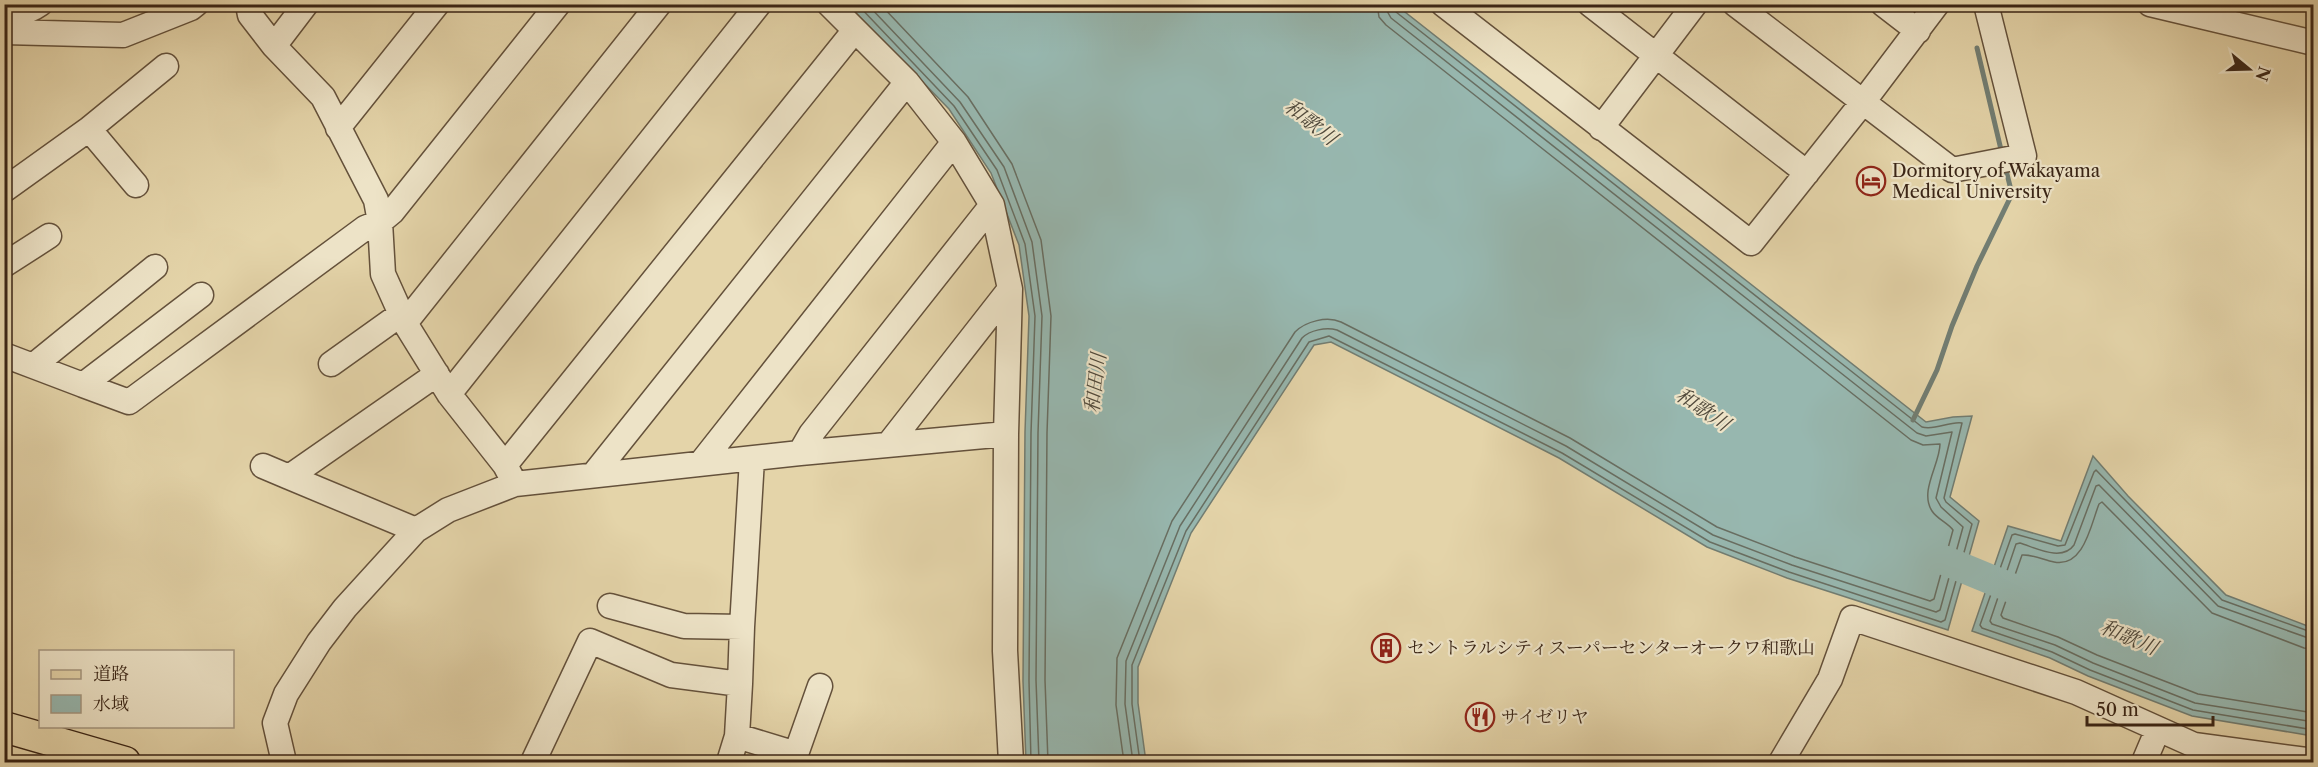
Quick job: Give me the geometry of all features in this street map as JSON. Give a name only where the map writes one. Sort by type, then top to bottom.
[{"type":"main road","points":[[4,727],[126,762]]},
{"type":"main road","points":[[4,748],[54,762]]},
{"type":"street","points":[[4,8],[14,12],[26,12],[40,4]]},
{"type":"street","points":[[4,32],[123,35],[196,4]]},
{"type":"street","points":[[251,4],[250,15],[274,46],[323,97],[376,200],[380,222],[383,274],[403,319],[443,384],[510,474]]},
{"type":"street","points":[[274,46],[306,4]]},
{"type":"street","points":[[338,128],[438,4]]},
{"type":"street","points":[[4,355],[129,402],[366,228],[380,222],[392,212],[558,4]]},
{"type":"street","points":[[331,364],[403,319],[659,4]]},
{"type":"street","points":[[289,477],[443,384],[759,4]]},
{"type":"street","points":[[829,4],[907,82],[954,142],[992,205],[1010,289],[1006,434],[1005,651],[1011,762]]},
{"type":"street","points":[[1443,4],[1751,243],[1937,4]]},
{"type":"street","points":[[1590,4],[1807,173]]},
{"type":"street","points":[[1601,128],[1695,4]]},
{"type":"street","points":[[1735,4],[1952,170],[2024,156],[1986,4]]},
{"type":"street","points":[[1883,4],[1917,31]]},
{"type":"street","points":[[2160,6],[2313,43]]},
{"type":"street","points":[[284,762],[275,723],[286,694],[345,608],[416,530],[510,474],[855,30]]},
{"type":"street","points":[[4,190],[89,129],[166,66]]},
{"type":"street","points":[[594,474],[907,82]]},
{"type":"street","points":[[89,129],[136,185]]},
{"type":"street","points":[[701,463],[954,142]]},
{"type":"street","points":[[800,453],[811,434],[992,205]]},
{"type":"street","points":[[4,265],[49,236]]},
{"type":"street","points":[[33,366],[155,267]]},
{"type":"street","points":[[888,446],[1010,289]]},
{"type":"street","points":[[83,385],[201,295]]},
{"type":"street","points":[[510,474],[594,474],[1006,434]]},
{"type":"street","points":[[729,762],[737,736],[752,459]]},
{"type":"street","points":[[263,466],[416,530]]},
{"type":"street","points":[[610,606],[684,626],[742,627]]},
{"type":"street","points":[[1781,762],[1830,680],[1852,618],[2076,692],[2194,745],[2313,760]]},
{"type":"street","points":[[533,762],[590,641],[670,675],[740,684]]},
{"type":"street","points":[[737,736],[796,754],[820,686]]},
{"type":"street","points":[[2144,762],[2158,729]]},
{"type":"water","name":"和田川","points":[[848,5],[1396,5],[1926,422],[1972,416],[1950,497],[1979,521],[1948,630],[1787,578],[1707,547],[1559,458],[1331,342],[1314,345],[1191,533],[1138,667],[1138,703],[1146,762],[1026,762],[1023,681],[1025,432],[1029,316],[1019,245],[991,173],[949,109]]},
{"type":"water","points":[[2093,456],[2128,496],[2226,595],[2313,628],[2313,736],[2192,716],[2088,676],[2050,658],[1972,631],[2008,526],[2061,541]]},
{"type":"waterway","points":[[1977,48],[2002,154]]},
{"type":"waterway","points":[[1913,420],[1937,370],[1977,266],[2012,194],[2005,166]]},
{"type":"waterway","name":"和歌川","points":[[1929,554],[2026,594]]},
{"type":"place","name":"Dormitory of Wakayama Medical University","points":[[1871,181]]},
{"type":"place","name":"セントラルシティスーパーセンターオークワ和歌山","points":[[1386,648]]},
{"type":"place","name":"サイゼリヤ","points":[[1480,717]]}]
